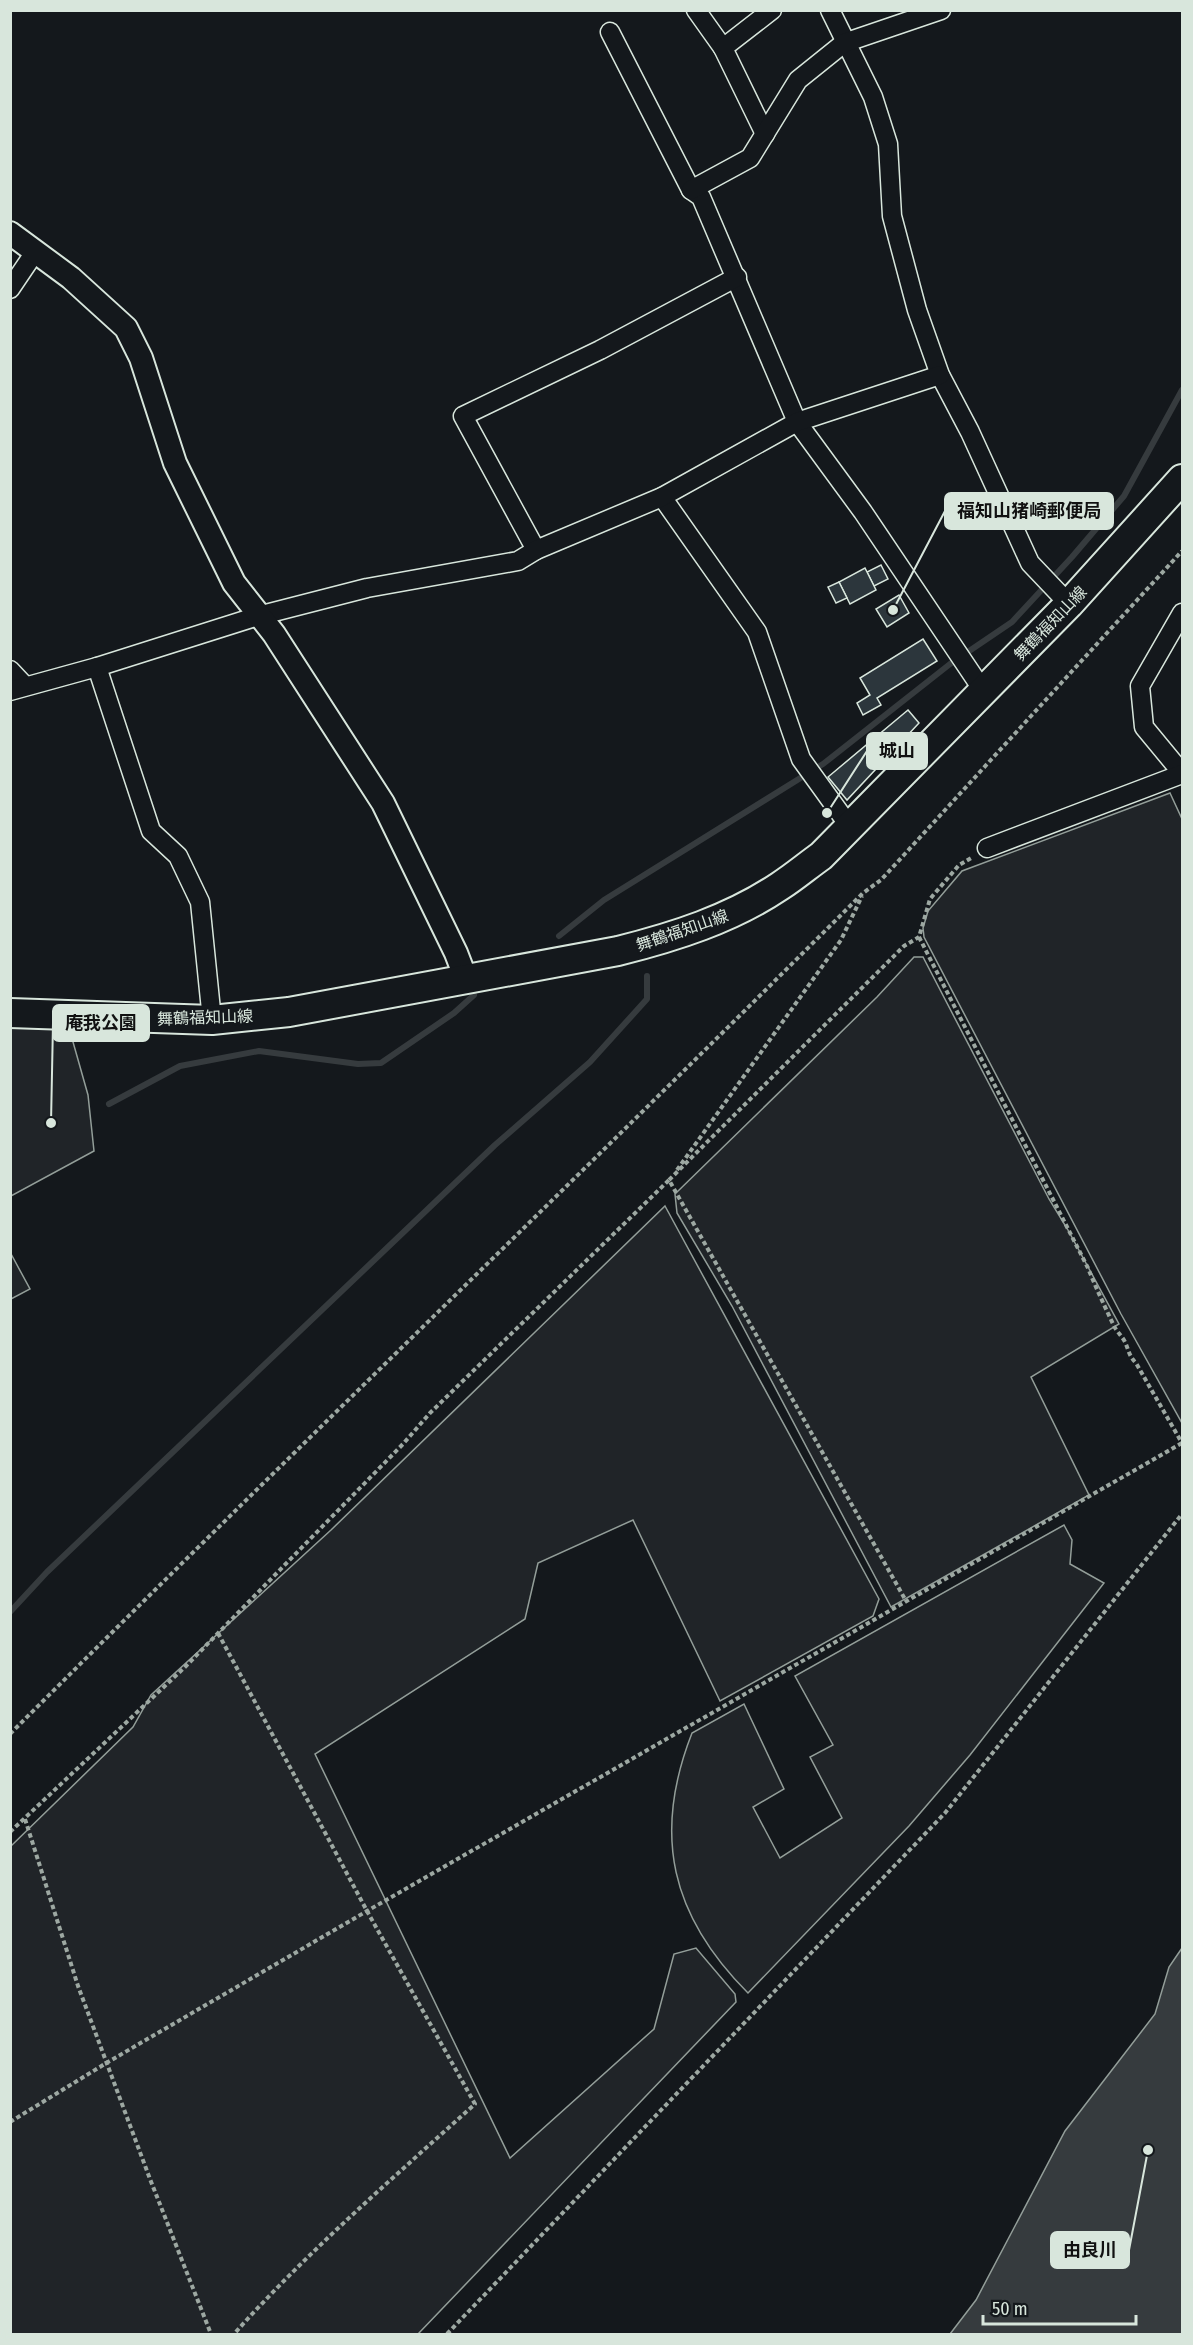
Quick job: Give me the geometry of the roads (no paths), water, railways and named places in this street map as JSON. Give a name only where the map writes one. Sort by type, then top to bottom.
[{"type":"main road","name":"舞鶴福知山線","points":[[10,1013],[212,1020],[289,1012],[618,951],[681,933],[729,914],[779,887],[821,856],[1069,604],[1182,479]]},
{"type":"street","points":[[696,10],[723,48],[765,134]]},
{"type":"street","points":[[723,48],[772,10]]},
{"type":"street","points":[[830,10],[844,43],[873,98],[888,144],[892,216],[917,310],[940,375],[969,432],[1029,563],[1069,604]]},
{"type":"street","points":[[691,190],[750,158],[798,80],[844,43],[941,10]]},
{"type":"street","points":[[610,32],[691,190],[701,197],[797,422],[863,512],[984,692]]},
{"type":"street","points":[[10,233],[71,278],[126,328],[141,358],[175,463],[234,583],[274,634],[383,803],[466,979]]},
{"type":"street","points":[[10,289],[35,252]]},
{"type":"street","points":[[536,550],[464,416],[600,350],[737,277]]},
{"type":"street","points":[[10,670],[18,689],[97,667],[258,616],[367,588],[518,561],[536,550],[662,497],[797,422],[940,375]]},
{"type":"street","points":[[662,497],[757,633],[801,759],[850,827]]},
{"type":"street","points":[[987,848],[1182,774],[1144,728],[1140,686],[1182,614]]},
{"type":"street","points":[[97,667],[151,831],[178,856],[201,902],[212,1020]]},
{"type":"waterway","points":[[559,936],[604,900],[823,764],[950,664],[1012,622],[1124,496],[1182,390]]},
{"type":"waterway","points":[[10,1612],[47,1572],[495,1145],[590,1062],[647,999],[647,976]]},
{"type":"waterway","points":[[109,1104],[180,1066],[259,1051],[358,1064],[381,1063],[454,1013],[474,995]]},
{"type":"place","name":"福知山猪崎郵便局","points":[[893,610]]},
{"type":"place","name":"城山","points":[[827,813]]},
{"type":"place","name":"庵我公園","points":[[51,1123]]},
{"type":"place","name":"由良川","points":[[1148,2150]]}]
